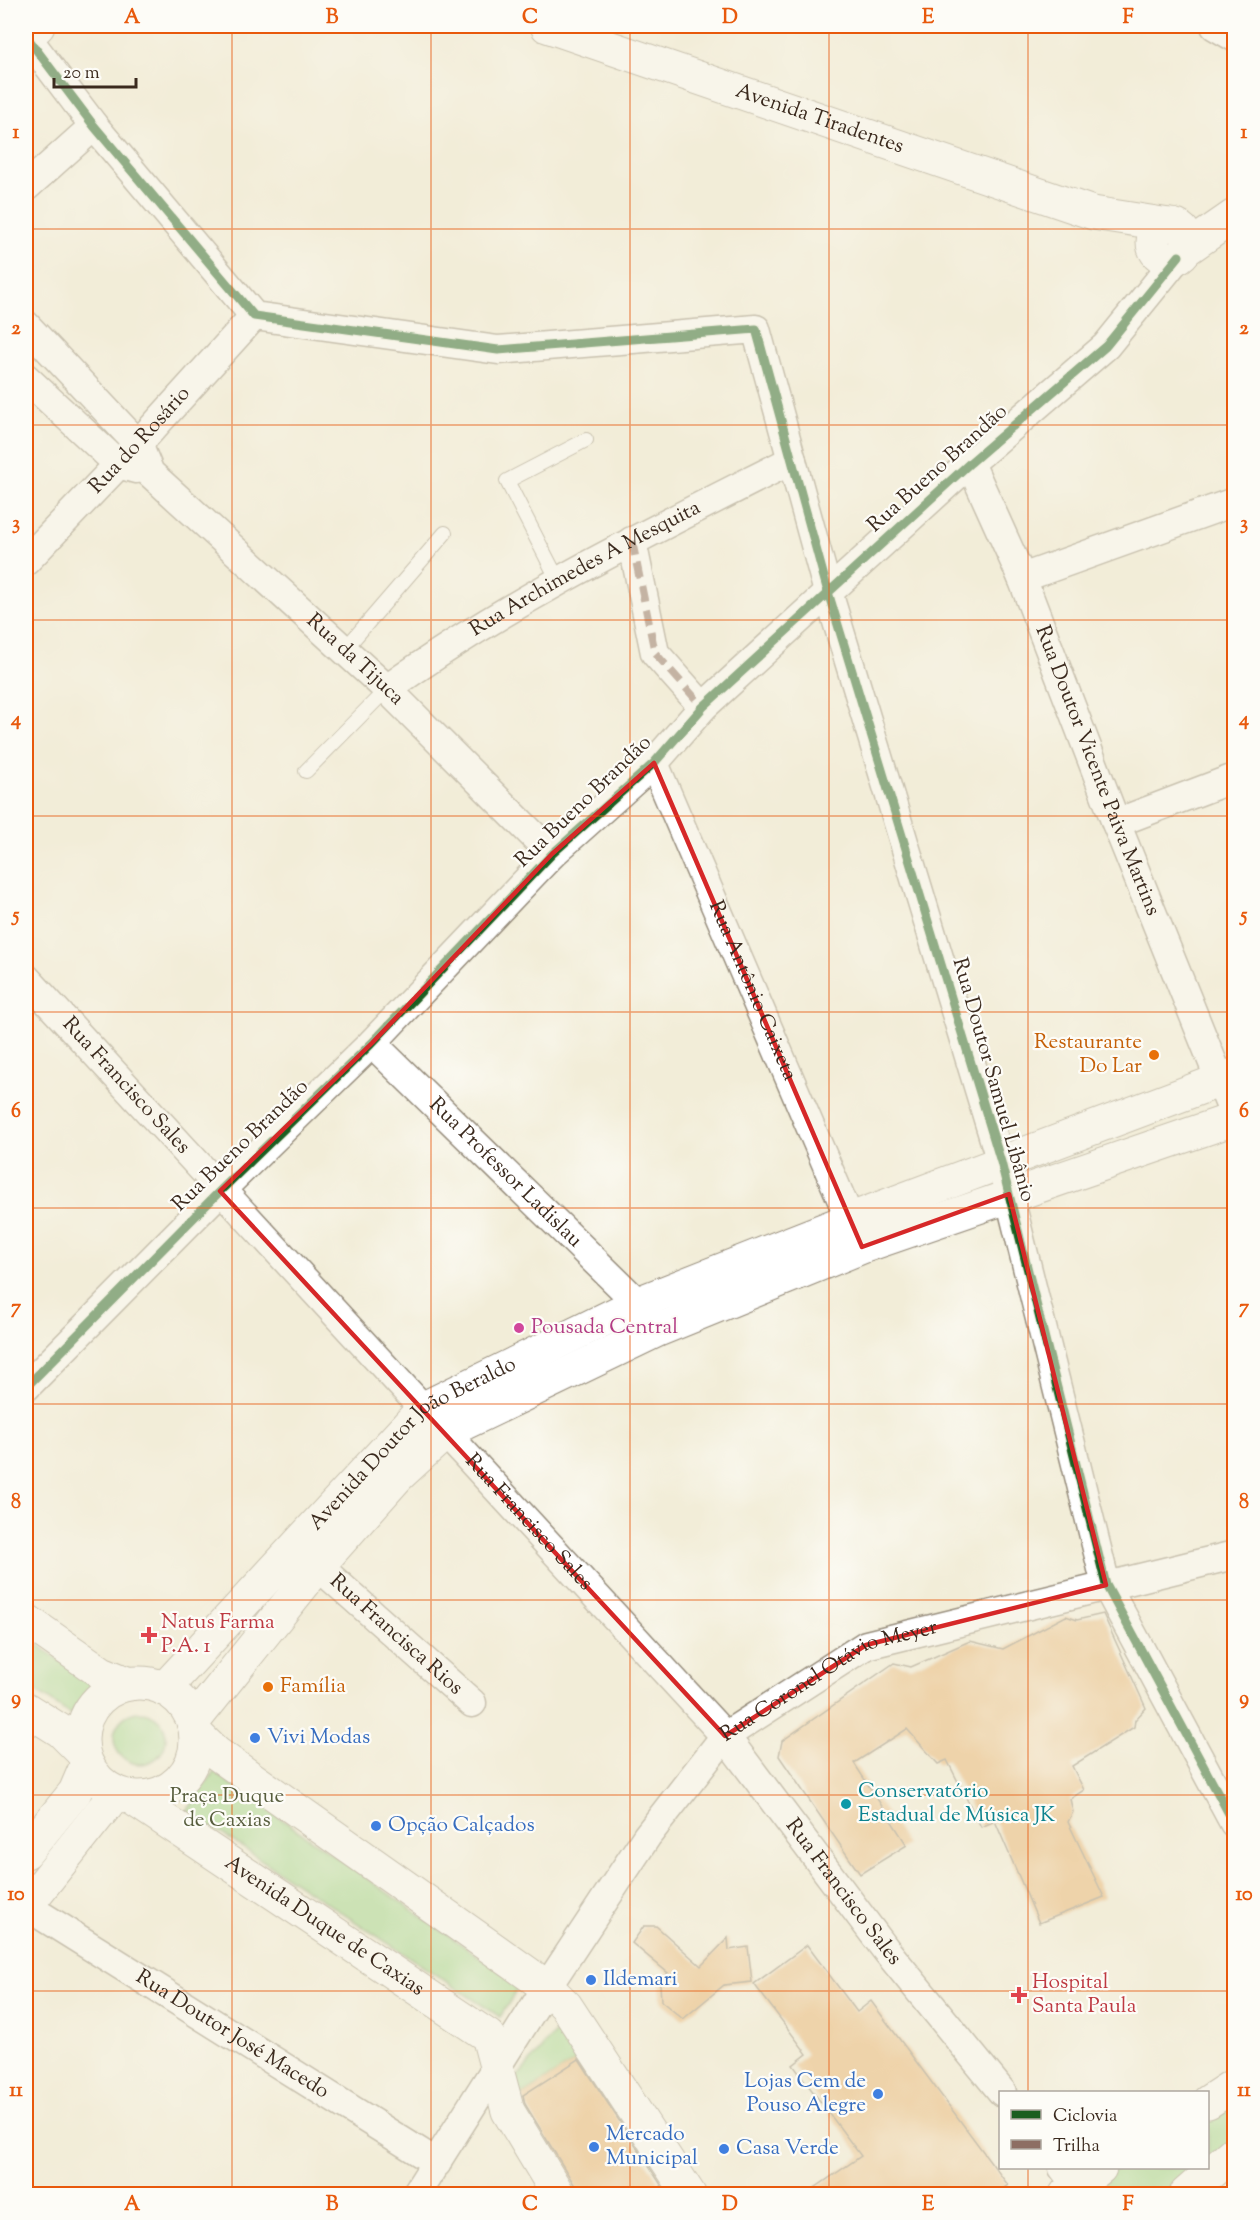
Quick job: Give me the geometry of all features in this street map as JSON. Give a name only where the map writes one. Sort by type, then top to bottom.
[{"type":"street","points":[[38,26],[26,37],[94,126],[254,316]]},
{"type":"street","name":"Avenida Tiradentes","points":[[547,26],[1093,213],[1171,244]]},
{"type":"street","points":[[1215,26],[1234,36]]},
{"type":"street","points":[[26,187],[94,126]]},
{"type":"street","points":[[1171,244],[1229,219]]},
{"type":"street","name":"Rua Bueno Brandão","points":[[26,1387],[220,1191],[372,1043],[552,854],[654,762],[704,707],[970,463],[1106,346],[1138,310],[1171,244]]},
{"type":"street","name":"Rua Doutor Samuel Libânio","points":[[254,316],[498,350],[756,329],[828,592],[1010,1194],[1106,1584],[1234,1823]]},
{"type":"street","name":"Rua do Rosário","points":[[26,561],[138,444],[254,316]]},
{"type":"street","name":"Rua da Tijuca","points":[[26,325],[138,444],[150,473],[345,649],[552,854]]},
{"type":"street","name":"Rua da Tijuca","points":[[26,378],[118,465],[150,473]]},
{"type":"street","name":"Rua Archimedes A Mesquita","points":[[387,689],[444,648],[559,582],[632,541],[792,460]]},
{"type":"street","name":"Rua Doutor Vicente Paiva Martins","points":[[970,463],[1022,578],[1116,822],[1228,1077]]},
{"type":"street","points":[[1022,578],[1234,502]]},
{"type":"street","points":[[632,541],[655,653],[704,707]]},
{"type":"street","name":"Rua Antônio Caixeta","points":[[654,762],[856,1233]]},
{"type":"street","points":[[1116,822],[1234,778]]},
{"type":"street","name":"Rua Francisco Sales","points":[[26,978],[725,1736],[886,1950],[1001,2091]]},
{"type":"street","name":"Rua Professor Ladislau","points":[[372,1043],[638,1303],[658,1330]]},
{"type":"street","name":"Avenida Doutor João Beraldo","points":[[164,1689],[424,1408],[638,1303],[856,1233],[1010,1194],[1234,1117],[1228,1077],[1001,1162],[856,1233],[658,1330],[446,1432],[398,1476],[318,1566],[194,1728]]},
{"type":"street","name":"Rua Coronel Otávio Meyer","points":[[547,1987],[647,1836],[725,1736],[866,1645],[1106,1584],[1234,1555]]},
{"type":"street","name":"Rua Francisca Rios","points":[[318,1566],[472,1703]]},
{"type":"street","points":[[26,1620],[102,1673],[129,1684]]},
{"type":"street","points":[[26,1852],[75,1792],[85,1759],[83,1730],[92,1708],[108,1692],[129,1684],[147,1684],[164,1689],[182,1703],[194,1728],[216,1753],[547,1987],[566,2006],[688,2194]]},
{"type":"street","points":[[26,1709],[61,1731],[85,1759],[99,1782],[124,1795],[158,1795],[179,1781],[192,1760],[194,1728]]},
{"type":"street","points":[[26,1906],[124,1795]]},
{"type":"street","name":"Avenida Duque de Caxias","points":[[124,1795],[488,2036],[508,2111],[558,2194]]},
{"type":"street","name":"Rua Doutor José Macedo","points":[[26,1906],[437,2163]]},
{"type":"street","points":[[416,2194],[547,1987]]},
{"type":"street","points":[[1209,2101],[1234,2085]]},
{"type":"street","points":[[1186,2194],[1234,2152]]},
{"type":"lane","points":[[559,582],[507,481],[586,440]]},
{"type":"lane","points":[[345,649],[445,533]]},
{"type":"lane","points":[[306,771],[387,689]]},
{"type":"highlighted area","points":[[654,763],[862,1247],[1009,1194],[1106,1585],[866,1645],[725,1736],[220,1191],[372,1043],[552,854]]},
{"type":"green space","points":[[26,1636],[93,1685],[71,1715],[26,1684]]},
{"type":"green space","name":"Praça Duque de Caxias","points":[[135,1712],[145,1712],[159,1719],[166,1738],[159,1757],[145,1764],[135,1764],[125,1760],[118,1753],[114,1743],[114,1733],[118,1723],[125,1716]]},
{"type":"green space","name":"Praça Duque de Caxias","points":[[214,1772],[520,1985],[500,2017],[187,1811]]},
{"type":"green space","points":[[564,2022],[587,2054],[516,2099],[509,2087]]},
{"type":"green space","points":[[1234,2094],[1234,2140],[1209,2163],[1209,2110]]},
{"type":"green space","points":[[1116,2169],[1202,2169],[1172,2194],[1093,2194],[1087,2187]]},
{"type":"building","points":[[1103,1614],[1146,1708],[1135,1720],[1134,1727],[1072,1766],[1084,1790],[1070,1799],[1073,1812],[1068,1822],[1104,1897],[1039,1923],[995,1821],[981,1827],[947,1760],[938,1764],[907,1729],[854,1763],[907,1845],[860,1874],[779,1756],[782,1741],[894,1663],[911,1667],[970,1641],[1003,1649],[1066,1616],[1077,1620]]},
{"type":"building","points":[[644,1926],[656,1926],[701,1966],[728,1938],[729,1950],[748,1947],[752,1982],[724,1985],[683,2019],[661,2001],[660,1984],[668,1973],[632,1943]]},
{"type":"building","name":"Lojas Cem de Pouso Alegre","points":[[807,1945],[857,2012],[871,2001],[1008,2185],[995,2194],[806,2194],[861,2156],[793,2065],[807,2054],[754,1984]]},
{"type":"building","name":"Mercado Municipal","points":[[579,2059],[667,2194],[577,2194],[574,2184],[525,2104],[523,2095]]},
{"type":"marked path","points":[[632,541],[655,653],[703,707]]},
{"type":"cycle path","points":[[26,36],[94,126],[254,316],[498,350],[756,329],[828,592],[1001,1162],[1106,1585],[1234,1823]]},
{"type":"cycle path","points":[[26,1387],[220,1191],[372,1043],[552,854],[654,763],[703,707],[970,463],[1106,346],[1179,256]]},
{"type":"place","name":"Restaurante Do Lar","points":[[1154,1055]]},
{"type":"place","name":"Pousada Central","points":[[519,1328]]},
{"type":"place","name":"Natus Farma P.A. 1","points":[[149,1635]]},
{"type":"place","name":"Família","points":[[268,1687]]},
{"type":"place","name":"Vivi Modas","points":[[255,1738]]},
{"type":"place","name":"Conservatório Estadual de Música JK","points":[[846,1804]]},
{"type":"place","name":"Opção Calçados","points":[[376,1826]]},
{"type":"place","name":"Ildemari","points":[[591,1980]]},
{"type":"place","name":"Hospital Santa Paula","points":[[1019,1995]]},
{"type":"place","name":"Lojas Cem de Pouso Alegre","points":[[878,2094]]},
{"type":"place","name":"Mercado Municipal","points":[[594,2147]]},
{"type":"place","name":"Casa Verde","points":[[724,2149]]}]
